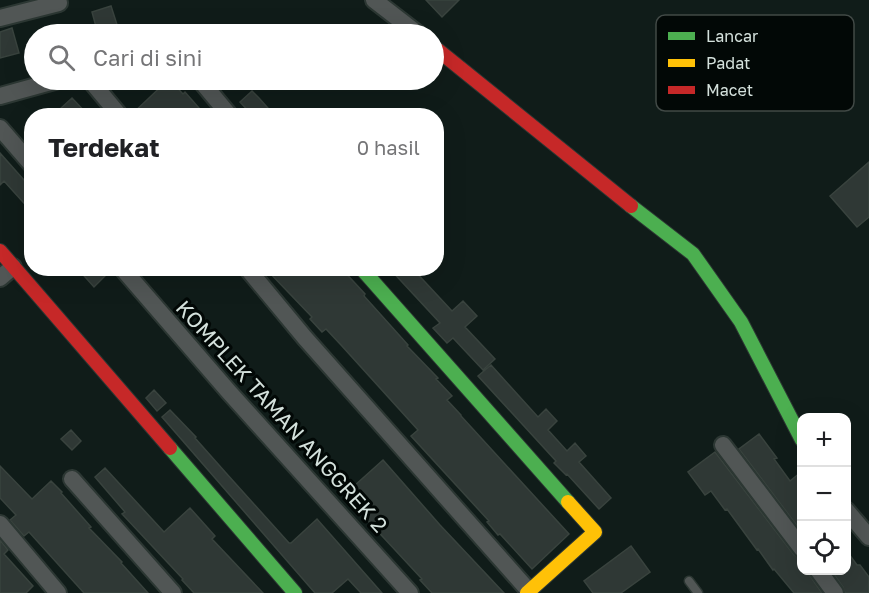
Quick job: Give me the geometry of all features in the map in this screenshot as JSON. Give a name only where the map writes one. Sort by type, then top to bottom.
[{"type":"street","points":[[374,0],[405,24]]},
{"type":"street","points":[[0,18],[59,3]]},
{"type":"street","points":[[444,55],[596,179],[693,254],[741,322],[797,432]]},
{"type":"street","points":[[0,96],[24,89]]},
{"type":"street","points":[[98,90],[113,108]]},
{"type":"street","points":[[208,90],[223,108]]},
{"type":"street","points":[[0,128],[24,156]]},
{"type":"street","points":[[0,251],[295,593]]},
{"type":"street","points":[[0,278],[13,267]]},
{"type":"street","name":"KOMPLEK TAMAN ANGGREK 2","points":[[129,276],[229,393],[410,593]]},
{"type":"street","points":[[254,276],[305,338],[528,592],[595,532],[368,276]]},
{"type":"street","points":[[723,445],[797,544]]},
{"type":"street","points":[[72,479],[173,593]]},
{"type":"street","points":[[851,516],[869,537]]},
{"type":"street","points":[[0,524],[58,593]]},
{"type":"street","points":[[822,575],[835,593]]},
{"type":"lane","points":[[689,581],[698,593]]},
{"type":"building","points":[[426,0],[459,0],[442,17]]},
{"type":"building","points":[[111,6],[117,24],[95,24],[92,12]]},
{"type":"building","points":[[12,28],[19,53],[0,58],[0,32]]},
{"type":"building","points":[[157,90],[179,90],[183,94],[185,92],[199,108],[138,108]]},
{"type":"building","points":[[252,91],[268,108],[246,108],[240,102]]},
{"type":"building","points":[[72,98],[81,108],[61,108]]},
{"type":"building","points":[[0,153],[24,180],[24,203],[4,181],[0,185]]},
{"type":"building","points":[[869,162],[869,217],[857,227],[830,196]]},
{"type":"building","points":[[84,276],[105,276],[94,287]]},
{"type":"building","points":[[273,276],[348,276],[407,346],[438,378],[436,379],[452,396],[447,400],[569,534],[532,569],[500,534],[498,535],[487,522],[489,521],[411,436],[418,430],[326,329],[322,332],[310,319],[312,317]]},
{"type":"building","points":[[396,276],[419,276],[452,311],[463,301],[477,316],[465,327],[495,359],[483,370],[453,338],[447,343],[433,328],[440,323]]},
{"type":"building","points":[[491,365],[538,417],[546,409],[557,421],[548,430],[567,451],[575,443],[586,456],[579,462],[611,498],[599,509],[554,463],[556,461],[478,376]]},
{"type":"building","points":[[154,390],[166,403],[157,411],[146,398]]},
{"type":"building","points":[[170,410],[289,543],[317,519],[382,593],[361,593],[348,579],[332,593],[315,593],[162,417]]},
{"type":"building","points":[[71,430],[81,441],[72,450],[61,439]]},
{"type":"building","points":[[759,434],[777,458],[774,459],[790,481],[797,475],[797,526],[739,449]]},
{"type":"building","points":[[715,452],[797,557],[797,575],[810,575],[822,593],[794,593],[757,550],[727,509],[725,510],[711,491],[705,495],[688,472]]},
{"type":"building","points":[[383,460],[504,593],[432,593],[420,580],[422,579],[344,495]]},
{"type":"building","points":[[0,466],[32,499],[51,481],[91,527],[89,528],[148,593],[84,593],[29,532],[24,536],[10,520],[16,515],[0,498]]},
{"type":"building","points":[[105,468],[164,532],[190,508],[215,536],[212,539],[263,593],[194,593],[122,514],[125,512],[95,477]]},
{"type":"building","points":[[0,540],[8,550],[4,554],[33,586],[26,593],[0,593]]},
{"type":"building","points":[[631,546],[650,572],[621,593],[593,593],[584,581]]},
{"type":"building","points":[[851,557],[869,577],[869,593],[845,593],[835,575],[851,575]]},
{"type":"traffic: fast","points":[[631,206],[693,254],[741,322],[797,430]]},
{"type":"traffic: fast","points":[[368,276],[568,502]]},
{"type":"traffic: fast","points":[[170,448],[295,593]]},
{"type":"traffic: slow","points":[[527,593],[595,532],[568,502]]},
{"type":"traffic: jam","points":[[444,55],[631,206]]},
{"type":"traffic: jam","points":[[0,251],[170,448]]}]
